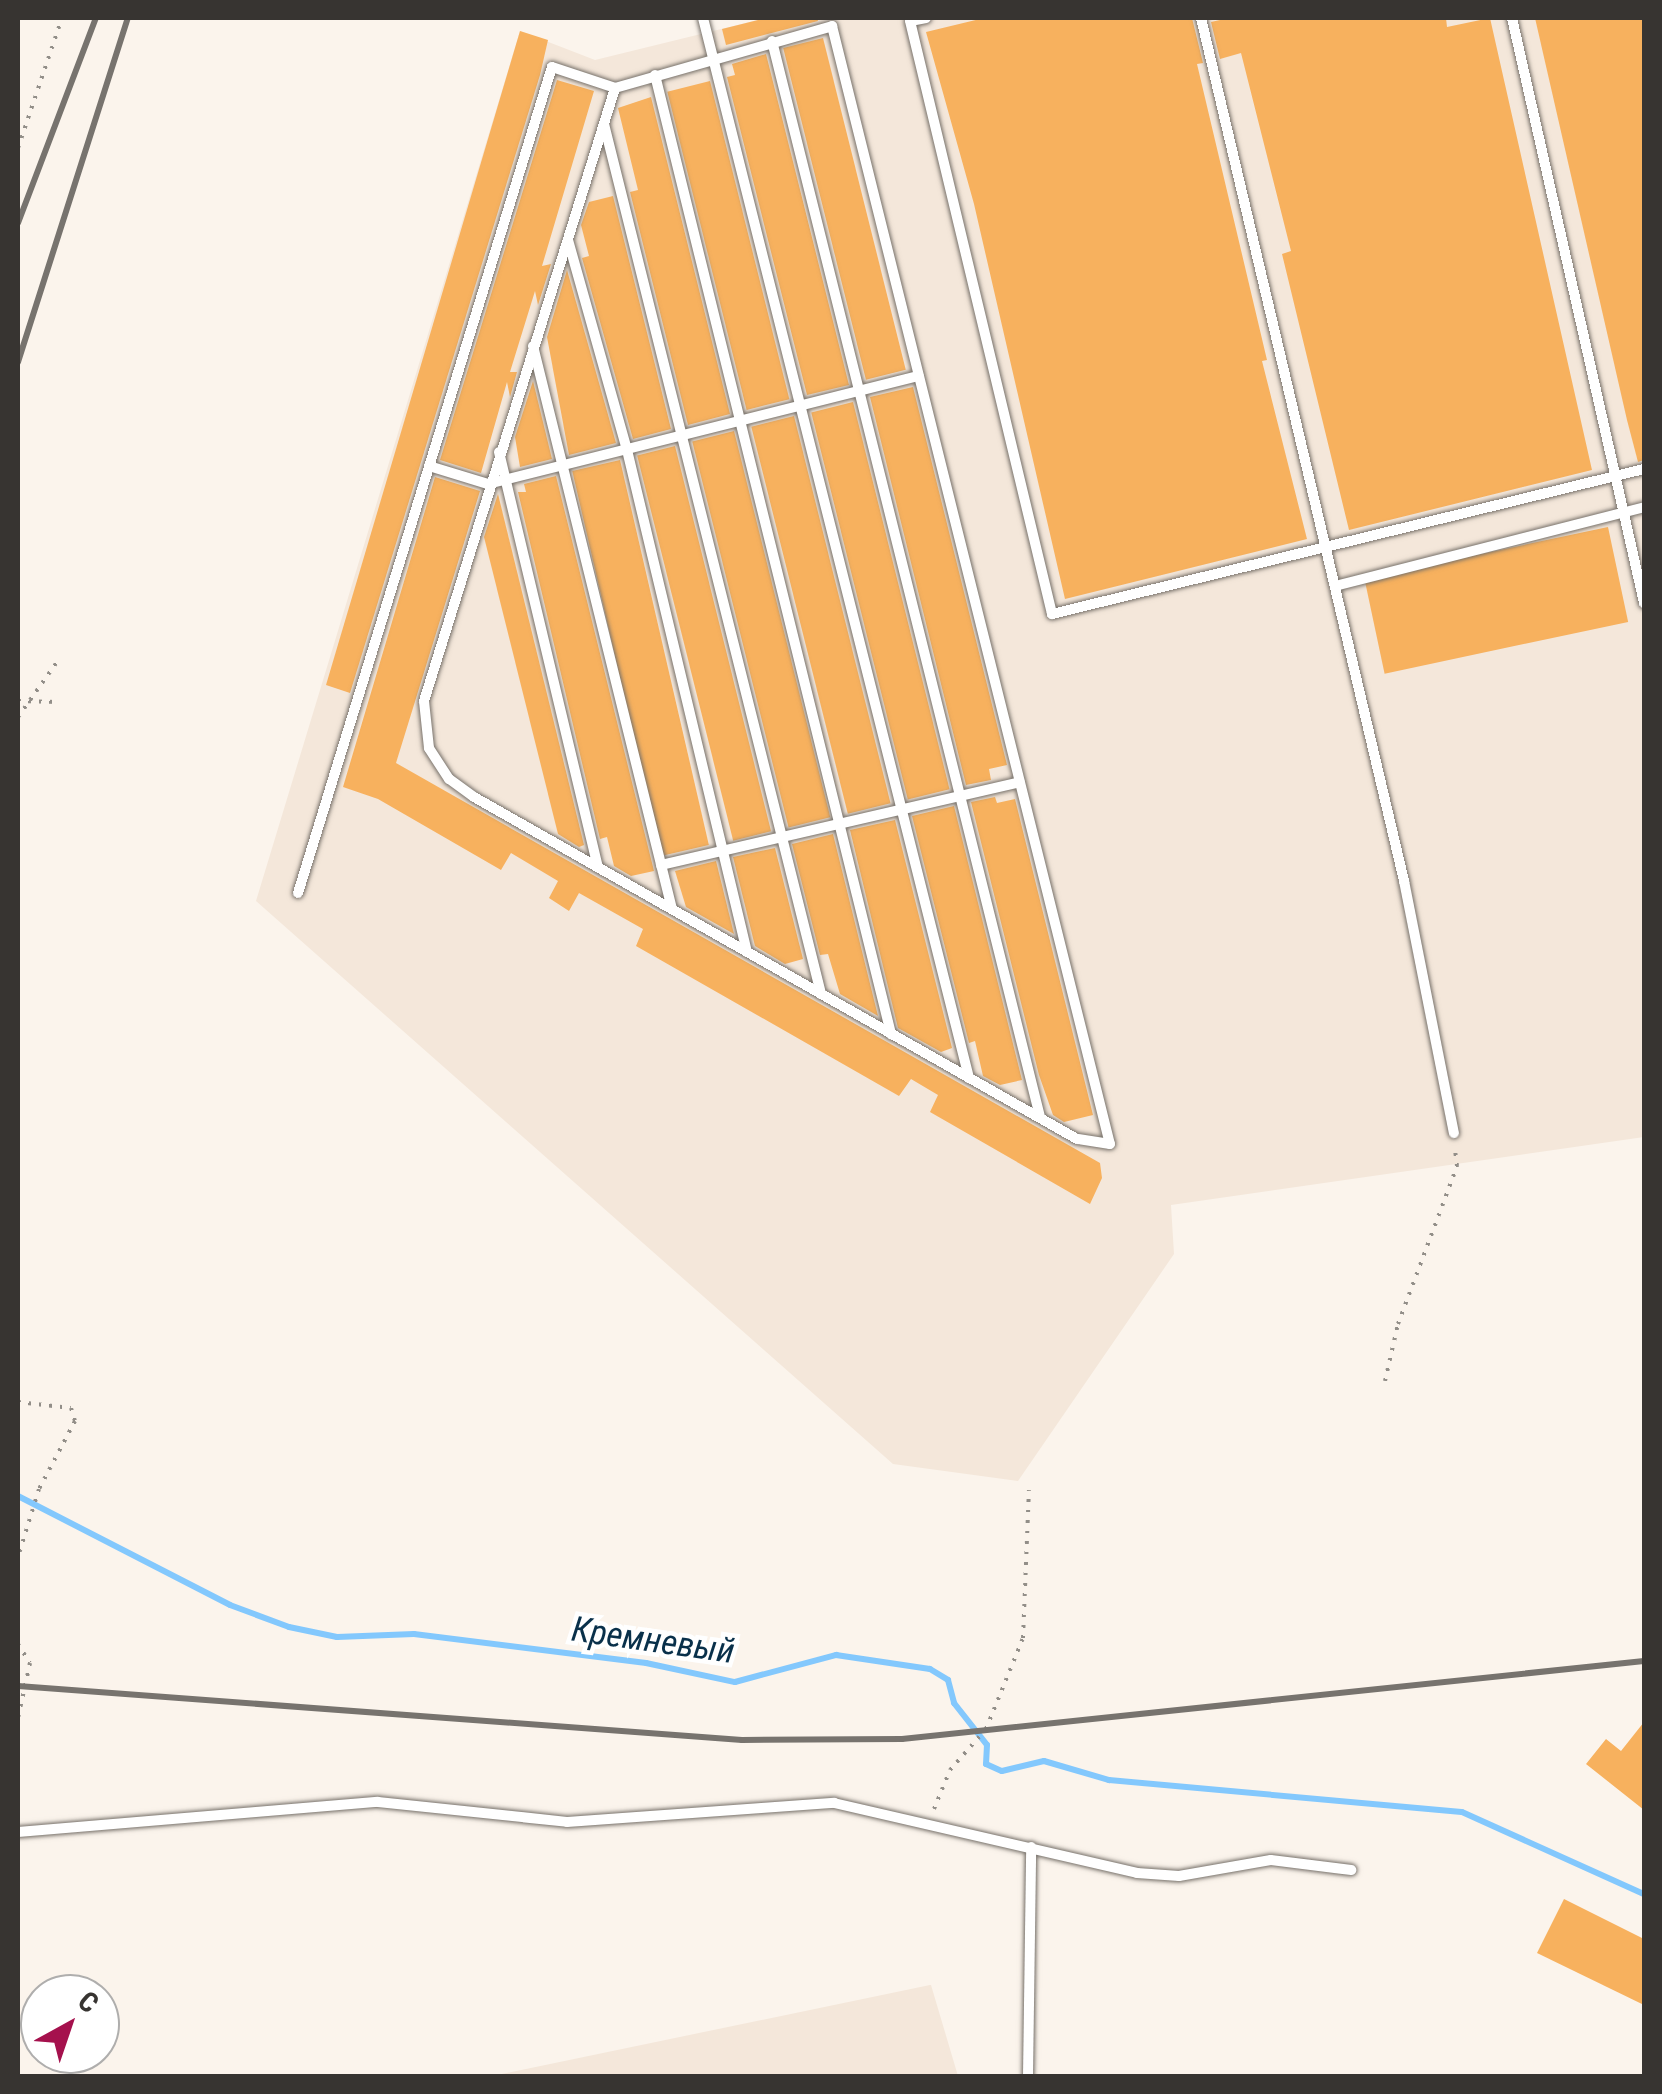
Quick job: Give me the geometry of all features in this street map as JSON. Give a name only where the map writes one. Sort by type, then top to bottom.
[{"type":"lane","points":[[703,18],[969,1078]]},
{"type":"lane","points":[[926,18],[910,21],[1052,614],[1644,469]]},
{"type":"lane","points":[[1201,18],[1404,880],[1454,1133]]},
{"type":"lane","points":[[1512,18],[1644,603]]},
{"type":"lane","points":[[298,893],[552,67],[615,88],[713,56],[832,26],[1110,1144],[1078,1140],[474,797],[449,778],[429,748],[424,700],[498,451],[615,88]]},
{"type":"lane","points":[[772,41],[862,390],[1040,1118]]},
{"type":"lane","points":[[655,75],[744,421],[891,1034]]},
{"type":"lane","points":[[604,123],[821,994]]},
{"type":"lane","points":[[567,237],[627,450],[747,952]]},
{"type":"lane","points":[[532,345],[566,465],[672,909]]},
{"type":"lane","points":[[429,466],[488,484],[919,376]]},
{"type":"lane","points":[[498,451],[598,867]]},
{"type":"lane","points":[[1335,586],[1644,507]]},
{"type":"lane","points":[[661,865],[1020,782]]},
{"type":"lane","points":[[18,1832],[378,1802],[567,1822],[834,1803],[924,1826],[1179,1876],[1271,1860],[1352,1870]]},
{"type":"lane","points":[[1028,2076],[1031,1847]]},
{"type":"path","points":[[18,148],[62,18]]},
{"type":"path","points":[[18,717],[59,659]]},
{"type":"path","points":[[18,701],[59,702]]},
{"type":"path","points":[[1385,1381],[1398,1324],[1457,1166],[1454,1133]]},
{"type":"path","points":[[18,1402],[70,1408],[75,1421],[38,1490],[18,1557]]},
{"type":"path","points":[[924,1826],[950,1770],[986,1730],[1023,1638],[1029,1490]]},
{"type":"path","points":[[18,1644],[30,1663],[18,1718]]},
{"type":"shaded area","points":[[766,18],[1644,18],[1644,1137],[1171,1205],[1174,1254],[1018,1481],[893,1464],[256,901],[520,31],[595,60]]},
{"type":"shaded area","points":[[930,1985],[958,2076],[492,2076]]},
{"type":"building","points":[[766,18],[818,21],[726,45],[722,29]]},
{"type":"building","points":[[984,18],[1192,18],[1203,63],[1197,64],[1267,360],[1262,361],[1307,539],[1065,599],[974,204],[926,32]]},
{"type":"building","points":[[1229,18],[1446,18],[1447,27],[1490,18],[1592,470],[1349,530],[1282,254],[1291,251],[1241,53],[1220,59],[1211,22]]},
{"type":"building","points":[[1535,18],[1644,18],[1644,460],[1638,462],[1627,420]]},
{"type":"building","points":[[520,31],[548,40],[540,75],[350,693],[326,685]]},
{"type":"building","points":[[823,38],[906,370],[866,380],[783,48]]},
{"type":"building","points":[[766,54],[849,385],[807,395],[727,77],[735,75],[732,64]]},
{"type":"building","points":[[557,80],[594,91],[542,266],[551,264],[538,305],[535,291],[510,372],[517,372],[510,397],[507,382],[481,473],[440,460]]},
{"type":"building","points":[[710,81],[789,399],[747,410],[667,92]]},
{"type":"building","points":[[651,97],[730,414],[688,425],[630,192],[638,190],[618,108]]},
{"type":"building","points":[[613,196],[671,429],[633,439],[582,258],[589,256],[581,225],[589,202]]},
{"type":"building","points":[[567,270],[616,443],[569,455],[547,337]]},
{"type":"building","points":[[533,381],[552,459],[520,467],[515,437]]},
{"type":"building","points":[[913,387],[1007,765],[989,769],[991,780],[966,785],[870,397]]},
{"type":"building","points":[[853,402],[950,789],[908,800],[811,412]]},
{"type":"building","points":[[794,416],[891,803],[848,814],[751,427]]},
{"type":"building","points":[[734,431],[830,817],[789,828],[692,441]]},
{"type":"building","points":[[675,446],[771,831],[733,841],[637,455]]},
{"type":"building","points":[[620,460],[709,845],[661,856],[572,471]]},
{"type":"building","points":[[556,476],[654,871],[631,876],[614,866],[607,837],[600,839],[518,492],[526,492],[524,484]]},
{"type":"building","points":[[435,477],[480,491],[396,763],[1100,1163],[1102,1178],[1090,1204],[930,1112],[938,1095],[911,1079],[899,1096],[636,946],[643,929],[579,893],[569,911],[549,898],[558,881],[511,853],[501,870],[378,799],[343,787]]},
{"type":"building","points":[[498,494],[584,845],[579,847],[558,834],[484,537]]},
{"type":"building","points":[[1608,527],[1628,622],[1385,674],[1364,579]]},
{"type":"building","points":[[995,797],[997,803],[1015,799],[1093,1115],[1064,1122],[1053,1115],[1039,1075],[971,802]]},
{"type":"building","points":[[954,806],[1022,1080],[1000,1085],[983,1076],[975,1041],[969,1043],[912,816]]},
{"type":"building","points":[[895,820],[952,1048],[941,1052],[898,1028],[850,830]]},
{"type":"building","points":[[833,834],[878,1016],[840,994],[828,954],[820,955],[792,844]]},
{"type":"building","points":[[775,848],[803,959],[785,964],[755,946],[733,857]]},
{"type":"building","points":[[716,861],[734,934],[686,907],[675,871]]},
{"type":"building","points":[[1644,1722],[1644,1810],[1586,1764],[1606,1739],[1621,1751]]},
{"type":"building","points":[[1564,1899],[1644,1939],[1644,2005],[1537,1953]]},
{"type":"waterway","name":"Кремневый","points":[[18,1496],[230,1605],[289,1627],[337,1637],[414,1634],[646,1663],[735,1682],[836,1655],[930,1669],[948,1680],[954,1703],[987,1745],[986,1764],[1002,1771],[1044,1761],[1109,1780],[1462,1812],[1644,1894]]},
{"type":"railway","points":[[18,223],[96,18]]},
{"type":"railway","points":[[18,362],[128,18]]},
{"type":"railway","points":[[18,1686],[742,1740],[902,1739],[1644,1661]]}]
